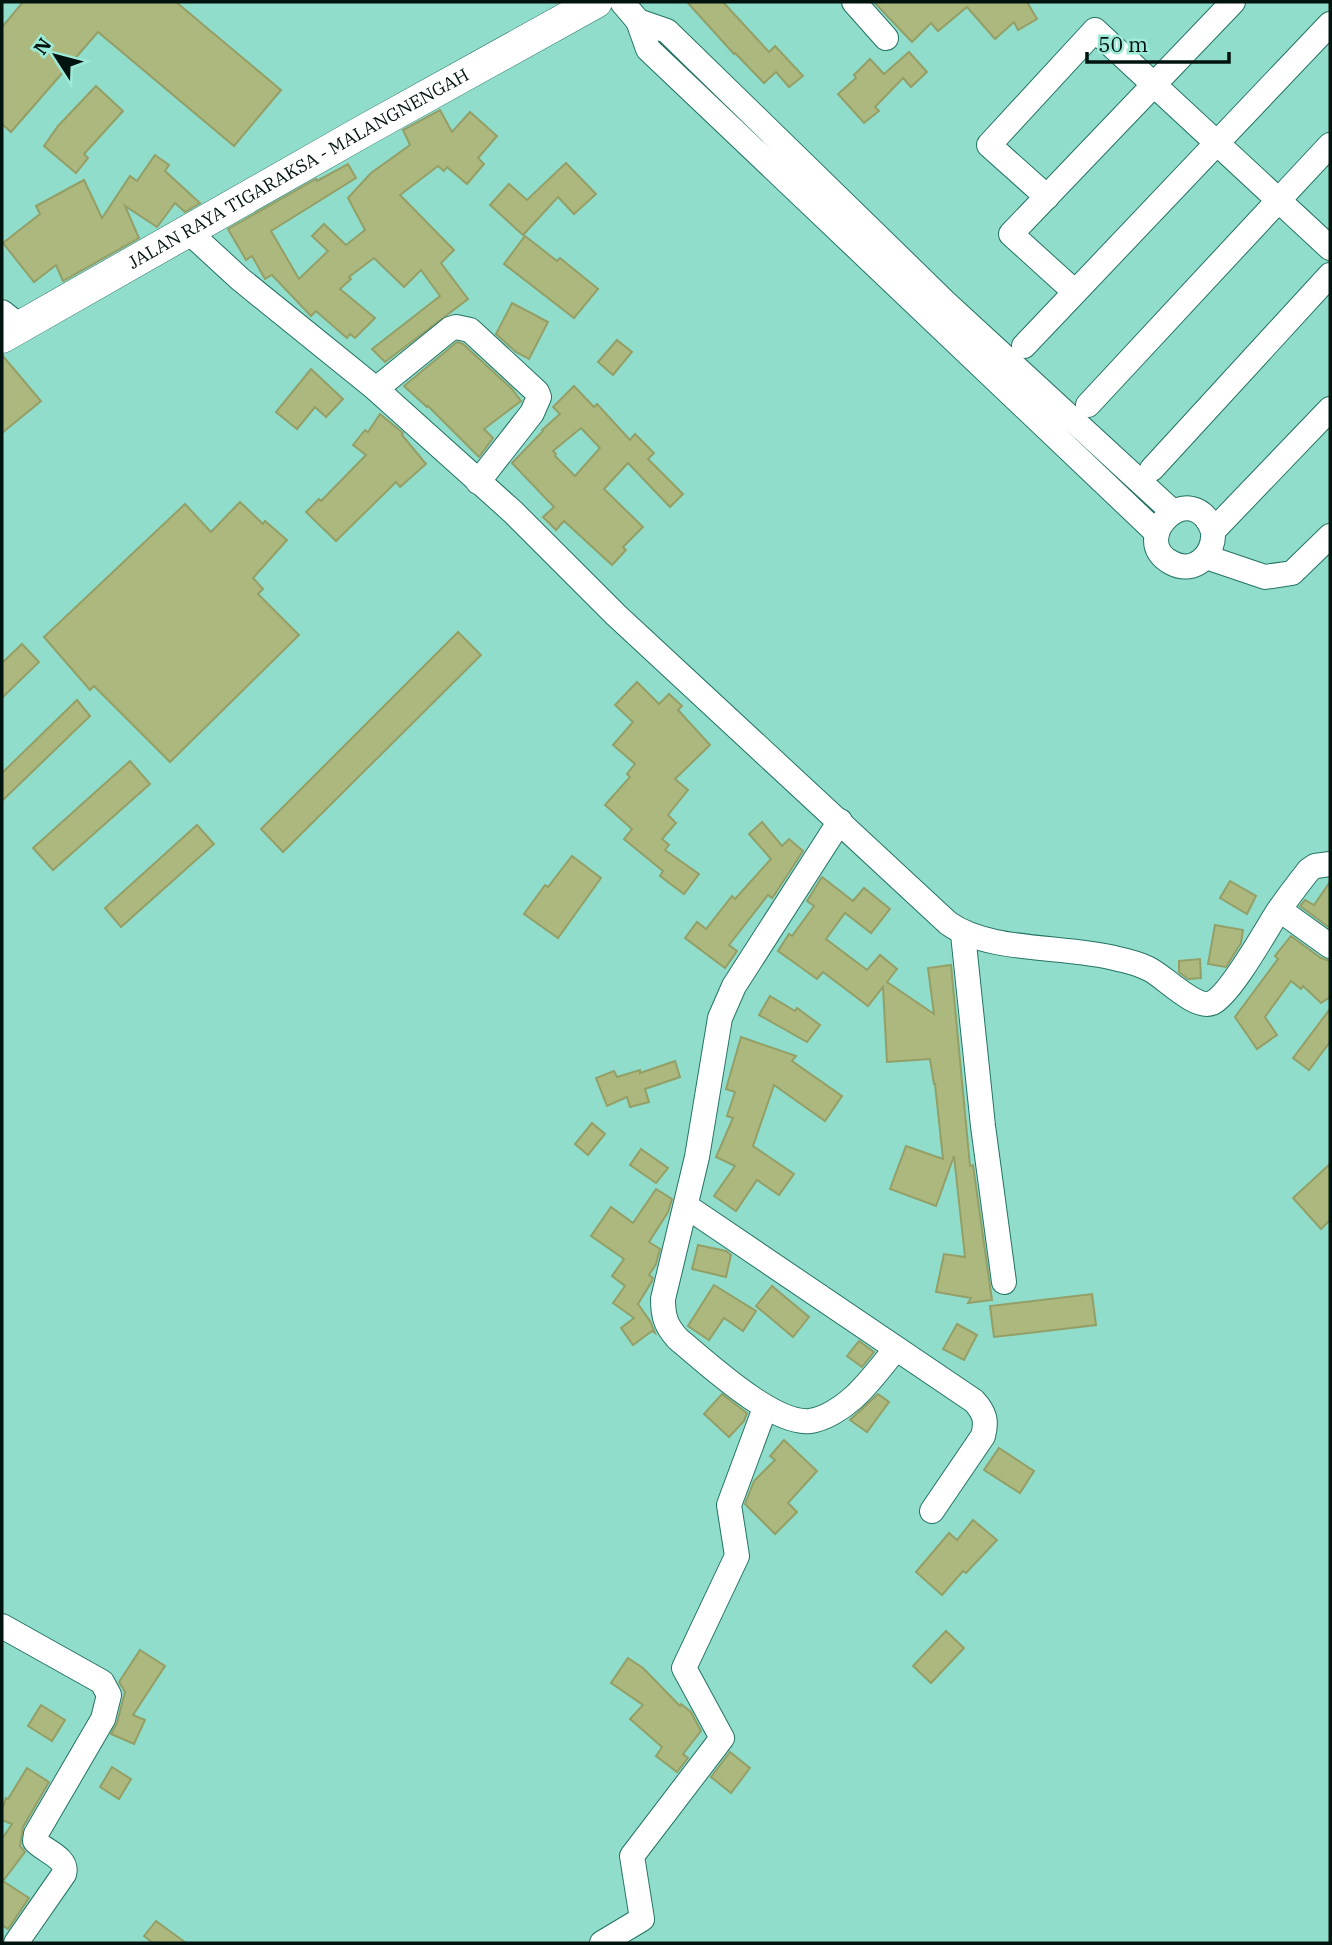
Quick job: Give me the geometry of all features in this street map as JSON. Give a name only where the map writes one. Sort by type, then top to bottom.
[{"type":"main road","name":"JALAN RAYA TIGARAKSA - MALANGNENGAH","points":[[8,326],[189,232],[596,2]]},
{"type":"street","points":[[622,2],[638,21],[648,49],[1157,533]]},
{"type":"street","points":[[854,2],[886,38]]},
{"type":"street","points":[[1075,292],[1011,234],[1233,2]]},
{"type":"street","points":[[638,21],[667,31],[946,303],[1173,512]]},
{"type":"street","points":[[1024,346],[1330,24]]},
{"type":"street","points":[[1047,197],[989,145],[1095,30],[1330,248]]},
{"type":"street","points":[[1088,405],[1330,145]]},
{"type":"street","points":[[189,232],[240,279],[376,389],[513,512],[616,615],[963,934],[999,942],[1116,958],[1150,969],[1194,1000],[1210,1004],[1227,990],[1309,870],[1315,866],[1330,864]]},
{"type":"street","points":[[1152,469],[1330,275]]},
{"type":"street","points":[[376,389],[450,330],[456,327],[470,330],[539,397],[532,414],[478,482]]},
{"type":"street","points":[[1213,531],[1330,409]]},
{"type":"street","points":[[1181,509],[1198,512],[1210,523],[1213,531],[1212,550],[1191,566],[1172,564],[1160,551],[1157,533],[1160,524],[1173,512],[1181,509]]},
{"type":"street","points":[[1206,557],[1265,577],[1292,573],[1330,536]]},
{"type":"street","points":[[840,821],[725,1003],[720,1018],[697,1157],[663,1299],[663,1314],[666,1326],[678,1339],[765,1408],[790,1418],[809,1421],[827,1415],[855,1397],[896,1349]]},
{"type":"street","points":[[1280,909],[1330,946]]},
{"type":"street","points":[[963,934],[983,1126],[1004,1282]]},
{"type":"street","points":[[686,1206],[974,1401],[985,1416],[983,1436],[932,1511]]},
{"type":"street","points":[[602,1943],[642,1919],[632,1856],[722,1738],[684,1668],[737,1556],[729,1505],[765,1408]]},
{"type":"street","points":[[2,1626],[102,1682],[109,1695],[103,1719],[36,1835],[35,1841],[64,1863],[64,1874],[16,1943]]},
{"type":"building","points":[[23,2],[176,2],[281,90],[234,146],[98,32],[11,132],[2,124],[2,27]]},
{"type":"building","points":[[687,2],[723,2],[769,52],[775,46],[803,76],[789,87],[776,72],[764,83]]},
{"type":"building","points":[[874,2],[1027,2],[1037,19],[1018,30],[1014,22],[995,39],[967,7],[938,31],[931,23],[912,42]]},
{"type":"building","points":[[909,52],[927,72],[911,87],[903,78],[875,107],[879,111],[864,123],[838,94],[856,78],[854,75],[870,59],[884,74]]},
{"type":"building","points":[[96,86],[123,111],[84,154],[88,158],[76,173],[44,146],[58,126]]},
{"type":"building","points":[[440,110],[452,132],[470,112],[497,136],[478,158],[484,164],[467,184],[447,167],[444,171],[438,166],[400,195],[454,250],[441,263],[468,299],[385,362],[372,349],[440,296],[421,270],[404,287],[374,258],[349,277],[351,279],[340,289],[375,318],[355,338],[350,334],[347,338],[316,311],[311,316],[272,275],[265,279],[252,256],[246,260],[228,229],[348,164],[356,178],[271,231],[299,279],[328,251],[312,236],[324,224],[346,245],[365,230],[348,198],[371,173],[410,145],[403,130]]},
{"type":"building","points":[[155,155],[169,165],[165,171],[200,203],[185,212],[175,203],[157,227],[125,206],[139,238],[63,281],[56,265],[34,282],[3,243],[40,214],[36,206],[84,180],[102,218],[130,176],[137,181]]},
{"type":"building","points":[[566,163],[596,194],[574,214],[558,197],[523,235],[490,205],[509,184],[527,200]]},
{"type":"building","points":[[525,236],[557,261],[560,258],[598,289],[574,318],[504,264]]},
{"type":"building","points":[[512,303],[548,322],[529,359],[516,352],[496,334]]},
{"type":"building","points":[[617,340],[632,352],[613,375],[598,362]]},
{"type":"building","points":[[457,342],[463,344],[512,389],[521,401],[484,429],[493,438],[479,457],[404,386]]},
{"type":"building","points":[[2,355],[41,401],[2,433]]},
{"type":"building","points":[[311,369],[343,399],[326,417],[315,407],[297,429],[276,412]]},
{"type":"building","points":[[574,386],[594,407],[597,404],[630,440],[635,434],[654,453],[648,459],[683,494],[670,507],[628,463],[604,489],[643,527],[623,547],[626,550],[612,565],[564,521],[556,530],[543,517],[554,507],[512,463],[560,414],[553,407]],"holes":[[[581,428],[600,448],[575,476],[553,451]]]},
{"type":"building","points":[[380,414],[403,433],[426,464],[400,487],[396,482],[336,541],[306,512],[319,499],[321,501],[366,455],[353,445],[365,430],[368,432]]},
{"type":"building","points":[[240,502],[263,524],[265,521],[287,540],[253,578],[263,589],[258,594],[299,635],[170,762],[94,686],[90,690],[44,637],[185,504],[211,532]]},
{"type":"building","points":[[458,632],[481,655],[283,852],[261,829]]},
{"type":"building","points":[[22,644],[39,662],[2,698],[2,663]]},
{"type":"building","points":[[637,682],[659,704],[669,694],[682,706],[678,710],[710,745],[675,779],[688,790],[668,815],[676,823],[662,839],[669,845],[665,850],[699,874],[684,894],[660,876],[663,871],[624,839],[632,829],[605,805],[630,777],[627,774],[635,764],[613,745],[633,722],[615,705]]},
{"type":"building","points":[[77,700],[90,716],[2,801],[2,773]]},
{"type":"building","points":[[130,761],[150,784],[53,870],[33,848]]},
{"type":"building","points":[[762,822],[782,846],[789,839],[803,851],[772,898],[768,895],[729,945],[737,951],[725,968],[685,938],[697,922],[706,929],[732,896],[735,899],[771,859],[749,834]]},
{"type":"building","points":[[197,825],[214,844],[121,927],[105,908]]},
{"type":"building","points":[[572,856],[601,878],[558,938],[524,914],[545,885],[548,887]]},
{"type":"building","points":[[822,877],[853,901],[864,888],[890,909],[871,933],[845,913],[826,939],[867,970],[880,955],[897,969],[887,982],[934,1014],[928,968],[951,965],[970,1166],[973,1165],[992,1300],[968,1303],[971,1298],[936,1292],[944,1254],[965,1257],[954,1156],[936,1206],[890,1189],[906,1146],[943,1159],[930,1059],[887,1062],[883,987],[868,1006],[823,972],[817,979],[778,951],[814,906],[807,901]]},
{"type":"building","points":[[1230,881],[1256,896],[1247,914],[1220,898]]},
{"type":"building","points":[[1330,882],[1330,928],[1300,906],[1305,900],[1314,905]]},
{"type":"building","points":[[1215,925],[1243,930],[1241,943],[1226,967],[1208,964]]},
{"type":"building","points":[[1291,936],[1321,958],[1330,961],[1330,997],[1321,1003],[1303,986],[1301,989],[1291,981],[1265,1017],[1277,1035],[1257,1049],[1235,1017],[1278,959],[1275,956]]},
{"type":"building","points":[[1200,959],[1201,978],[1188,979],[1179,972],[1179,961]]},
{"type":"building","points":[[770,996],[795,1011],[797,1008],[820,1025],[807,1042],[759,1015]]},
{"type":"building","points":[[1330,1009],[1330,1042],[1309,1070],[1293,1058]]},
{"type":"building","points":[[741,1037],[796,1056],[792,1061],[842,1096],[825,1121],[774,1085],[753,1146],[794,1174],[779,1195],[757,1180],[736,1211],[714,1196],[735,1166],[716,1157],[733,1118],[727,1116],[735,1092],[726,1089]]},
{"type":"building","points":[[675,1061],[680,1077],[645,1089],[649,1102],[630,1107],[627,1097],[607,1106],[596,1078],[614,1071],[617,1077],[640,1070],[640,1073]]},
{"type":"building","points":[[592,1123],[605,1134],[588,1155],[575,1144]]},
{"type":"building","points":[[641,1149],[668,1168],[656,1183],[630,1165]]},
{"type":"building","points":[[1330,1164],[1330,1220],[1321,1229],[1293,1198]]},
{"type":"building","points":[[656,1189],[672,1199],[668,1212],[649,1242],[660,1249],[656,1264],[649,1275],[653,1278],[652,1281],[638,1304],[655,1333],[652,1331],[633,1345],[621,1328],[634,1318],[613,1303],[625,1286],[612,1276],[624,1259],[591,1236],[611,1207],[633,1223]]},
{"type":"building","points":[[698,1245],[726,1251],[731,1255],[726,1277],[692,1269]]},
{"type":"building","points":[[714,1285],[756,1311],[743,1331],[724,1318],[709,1340],[688,1326]]},
{"type":"building","points":[[772,1286],[809,1317],[793,1337],[756,1306]]},
{"type":"building","points":[[1092,1294],[1096,1325],[994,1337],[990,1306]]},
{"type":"building","points":[[957,1324],[977,1335],[964,1360],[943,1349]]},
{"type":"building","points":[[859,1341],[874,1352],[862,1367],[847,1356]]},
{"type":"building","points":[[722,1394],[747,1413],[744,1421],[729,1437],[704,1414]]},
{"type":"building","points":[[878,1394],[889,1402],[867,1432],[850,1420]]},
{"type":"building","points":[[784,1440],[817,1471],[788,1503],[797,1512],[775,1534],[745,1504],[754,1481],[775,1460],[770,1456]]},
{"type":"building","points":[[999,1448],[1034,1471],[1020,1493],[984,1470]]},
{"type":"building","points":[[973,1520],[997,1540],[966,1573],[963,1571],[942,1595],[916,1572],[949,1533],[957,1540]]},
{"type":"building","points":[[946,1631],[964,1648],[931,1683],[913,1666]]},
{"type":"building","points":[[140,1650],[165,1666],[133,1715],[145,1720],[134,1744],[111,1734],[117,1723],[125,1692],[119,1682]]},
{"type":"building","points":[[628,1658],[643,1668],[680,1706],[681,1704],[691,1712],[701,1731],[683,1754],[688,1758],[677,1772],[656,1756],[662,1747],[630,1719],[643,1705],[611,1683]]},
{"type":"building","points":[[41,1705],[65,1720],[52,1741],[28,1726]]},
{"type":"building","points":[[730,1752],[750,1768],[731,1793],[711,1777]]},
{"type":"building","points":[[112,1767],[131,1779],[119,1799],[100,1787]]},
{"type":"building","points":[[27,1768],[49,1782],[23,1827],[20,1846],[25,1852],[3,1881],[29,1898],[8,1929],[2,1925],[2,1839],[12,1824],[2,1820],[2,1810],[6,1798],[8,1799]]},
{"type":"building","points":[[156,1921],[186,1943],[153,1943],[144,1936]]}]
